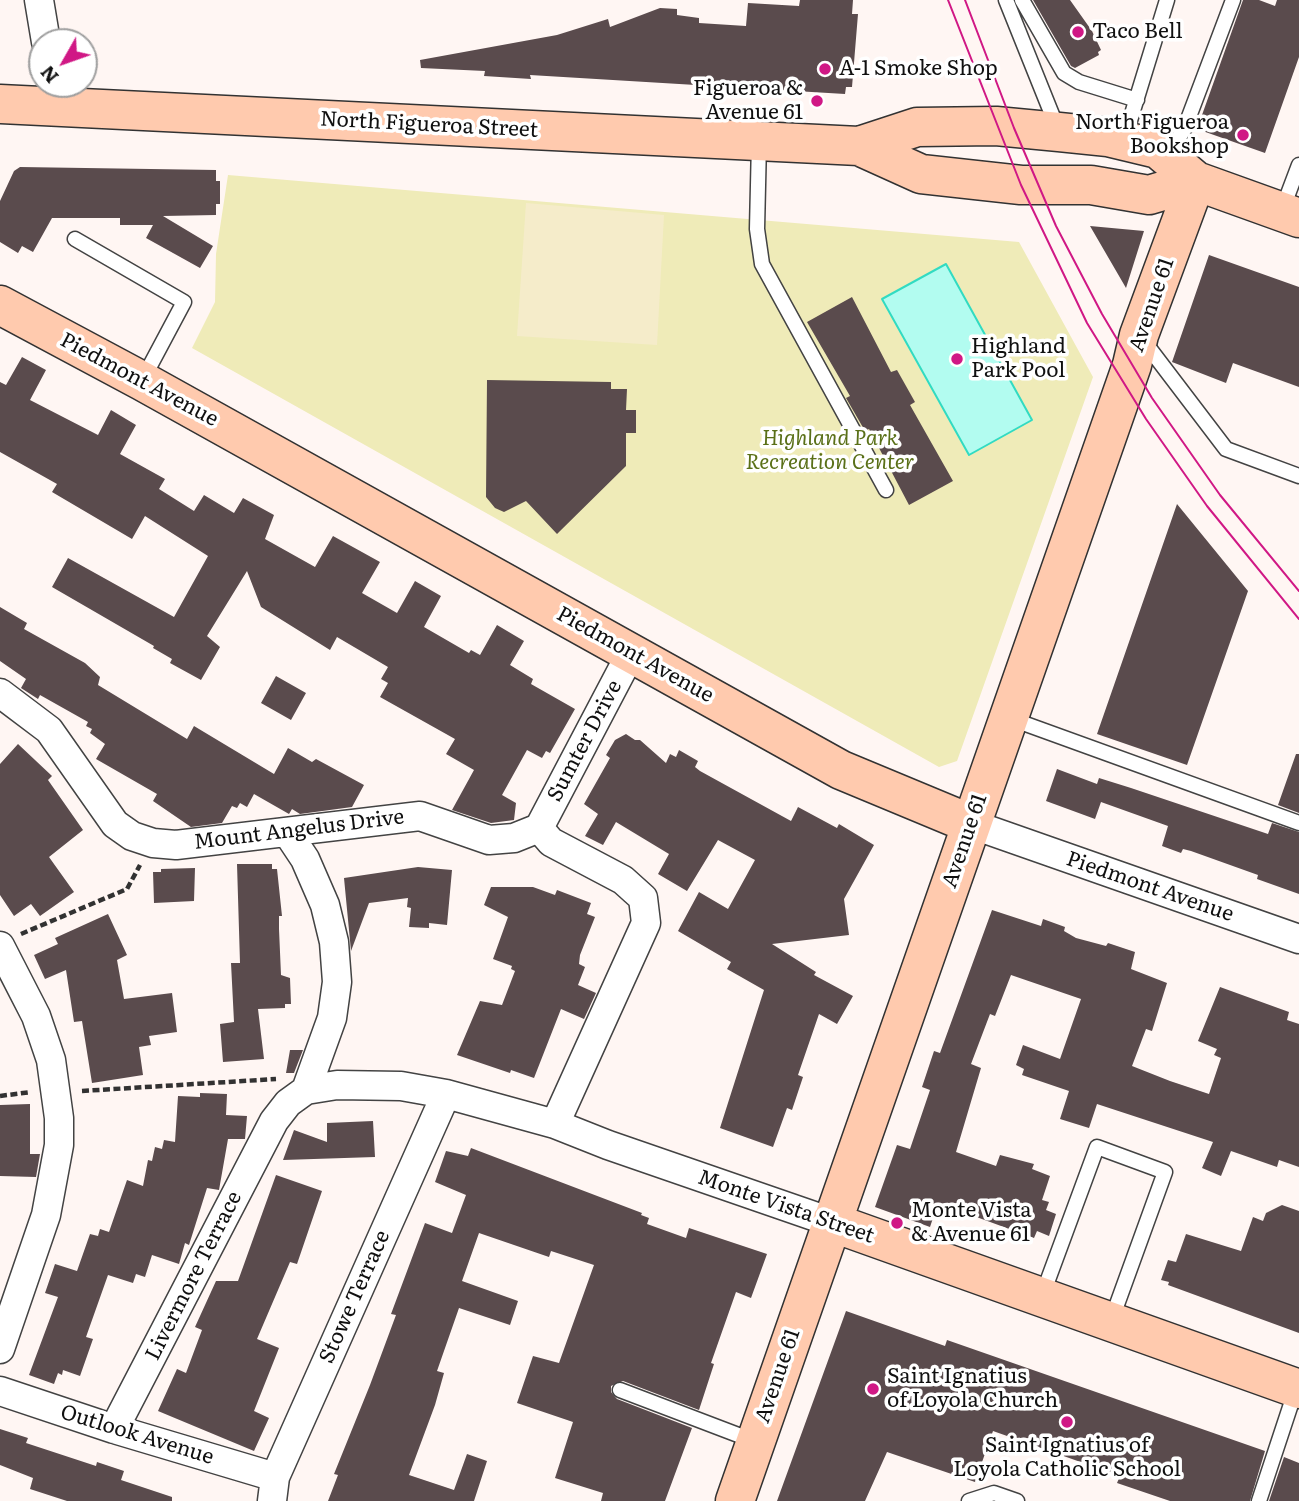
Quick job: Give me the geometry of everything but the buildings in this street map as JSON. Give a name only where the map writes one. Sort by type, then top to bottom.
[{"type":"street","points":[[39,0],[44,28]]},
{"type":"street","name":"North Figueroa Street","points":[[0,104],[37,98]]},
{"type":"street","name":"North Figueroa Street","points":[[98,98],[859,146],[917,127],[996,126],[1059,132],[1124,141],[1158,149],[1196,181],[1290,215]]},
{"type":"street","name":"North Figueroa Street","points":[[859,146],[921,174],[1021,185],[1090,185],[1149,195],[1196,181]]},
{"type":"street","name":"Avenue 61","points":[[735,1501],[1132,365],[1139,335],[1196,181]]},
{"type":"street","name":"Piedmont Avenue","points":[[0,305],[142,380],[841,770],[971,824],[1299,939]]},
{"type":"street","name":"Sumter Drive","points":[[539,828],[631,653]]},
{"type":"street","name":"Mount Angelus Drive","points":[[0,693],[12,699],[49,730],[115,824],[132,836],[153,844],[176,845],[420,816],[489,840],[514,838],[539,828]]},
{"type":"street","points":[[539,828],[551,842],[623,880],[643,898],[646,923],[555,1124]]},
{"type":"street","points":[[287,832],[305,859],[325,905],[334,942],[337,982],[332,1018],[306,1090]]},
{"type":"street","points":[[0,1349],[47,1216],[59,1145],[51,1060],[6,942]]},
{"type":"street","name":"Monte Vista Street","points":[[306,1090],[337,1085],[401,1086],[446,1094],[555,1124],[1298,1389]]},
{"type":"street","name":"Livermore Terrace","points":[[114,1429],[274,1121],[288,1103],[306,1090]]},
{"type":"street","name":"Stowe Terrace","points":[[274,1489],[446,1094]]},
{"type":"street","name":"Outlook Avenue","points":[[0,1391],[114,1429],[274,1489]]},
{"type":"lane","points":[[1006,0],[1059,132]]},
{"type":"lane","points":[[1022,0],[1064,73],[1079,82],[1137,100]]},
{"type":"lane","points":[[1124,141],[1167,0]]},
{"type":"lane","points":[[1166,156],[1185,130],[1233,0]]},
{"type":"lane","points":[[760,141],[757,229],[762,264],[886,490]]},
{"type":"lane","points":[[1290,215],[1299,165]]},
{"type":"lane","points":[[75,239],[184,302],[142,380]]},
{"type":"lane","points":[[1139,335],[1226,449],[1299,476]]},
{"type":"lane","points":[[1008,718],[1299,823]]},
{"type":"lane","points":[[1042,1297],[1097,1147],[1153,1167],[1164,1172],[1111,1322]]},
{"type":"lane","points":[[1259,1501],[1298,1389]]},
{"type":"lane","points":[[620,1390],[755,1441]]},
{"type":"lane","points":[[969,1501],[994,1493],[1017,1501]]},
{"type":"path","points":[[6,942],[127,889],[153,844]]},
{"type":"path","points":[[80,1091],[275,1078]]},
{"type":"green space","name":"Highland Park Recreation Center","points":[[228,175],[1019,242],[1093,377],[957,761],[939,767],[192,348],[215,302],[216,254]]},
{"type":"shaded area","points":[[526,203],[664,215],[657,345],[517,336]]},
{"type":"water","name":"Highland Park Pool","points":[[946,264],[1032,420],[969,455],[882,299]]},
{"type":"tram line","points":[[948,0],[1021,185],[1087,323],[1146,419],[1207,506],[1299,619]]},
{"type":"tram line","points":[[965,0],[1014,128],[1056,226],[1102,314],[1152,398],[1220,495],[1299,591]]},
{"type":"place","name":"Taco Bell","points":[[1078,32]]},
{"type":"place","name":"A-1 Smoke Shop","points":[[825,69]]},
{"type":"place","name":"Figueroa & Avenue 61","points":[[817,101]]},
{"type":"place","name":"North Figueroa Bookshop","points":[[1243,135]]},
{"type":"place","name":"Highland Park Pool","points":[[957,359]]},
{"type":"place","name":"Monte Vista & Avenue 61","points":[[897,1223]]},
{"type":"place","name":"Saint Ignatius of Loyola Church","points":[[873,1389]]},
{"type":"place","name":"Saint Ignatius of Loyola Catholic School","points":[[1067,1422]]}]
